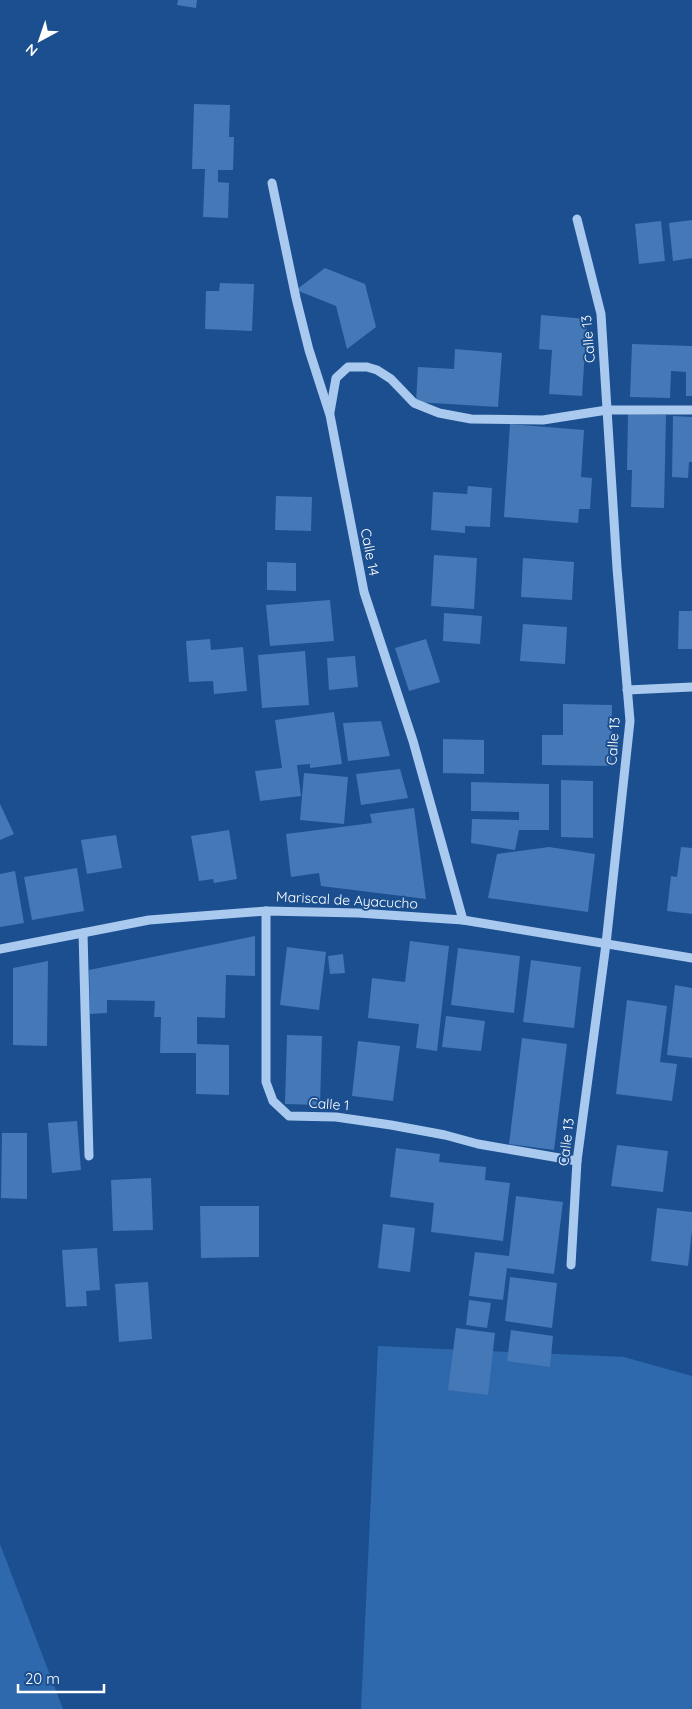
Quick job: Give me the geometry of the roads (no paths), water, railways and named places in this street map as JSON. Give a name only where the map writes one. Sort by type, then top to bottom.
[{"type":"street","name":"Calle 14","points":[[272,183],[296,298],[309,350],[330,415],[364,592],[413,741],[463,920]]},
{"type":"street","name":"Calle 13","points":[[571,1265],[577,1161],[606,944],[630,721],[616,568],[601,314],[577,219]]},
{"type":"street","points":[[330,415],[336,378],[348,367],[367,367],[377,370],[391,379],[414,403],[440,413],[471,419],[542,420],[607,410],[692,410]]},
{"type":"street","points":[[627,690],[692,686]]},
{"type":"street","name":"Mariscal de Ayacucho","points":[[0,949],[149,920],[266,911],[358,913],[463,920],[692,958]]},
{"type":"street","name":"Calle 1","points":[[266,911],[266,1082],[273,1101],[289,1116],[336,1117],[391,1125],[445,1135],[478,1144],[577,1161]]},
{"type":"street","points":[[83,933],[89,1156]]}]
